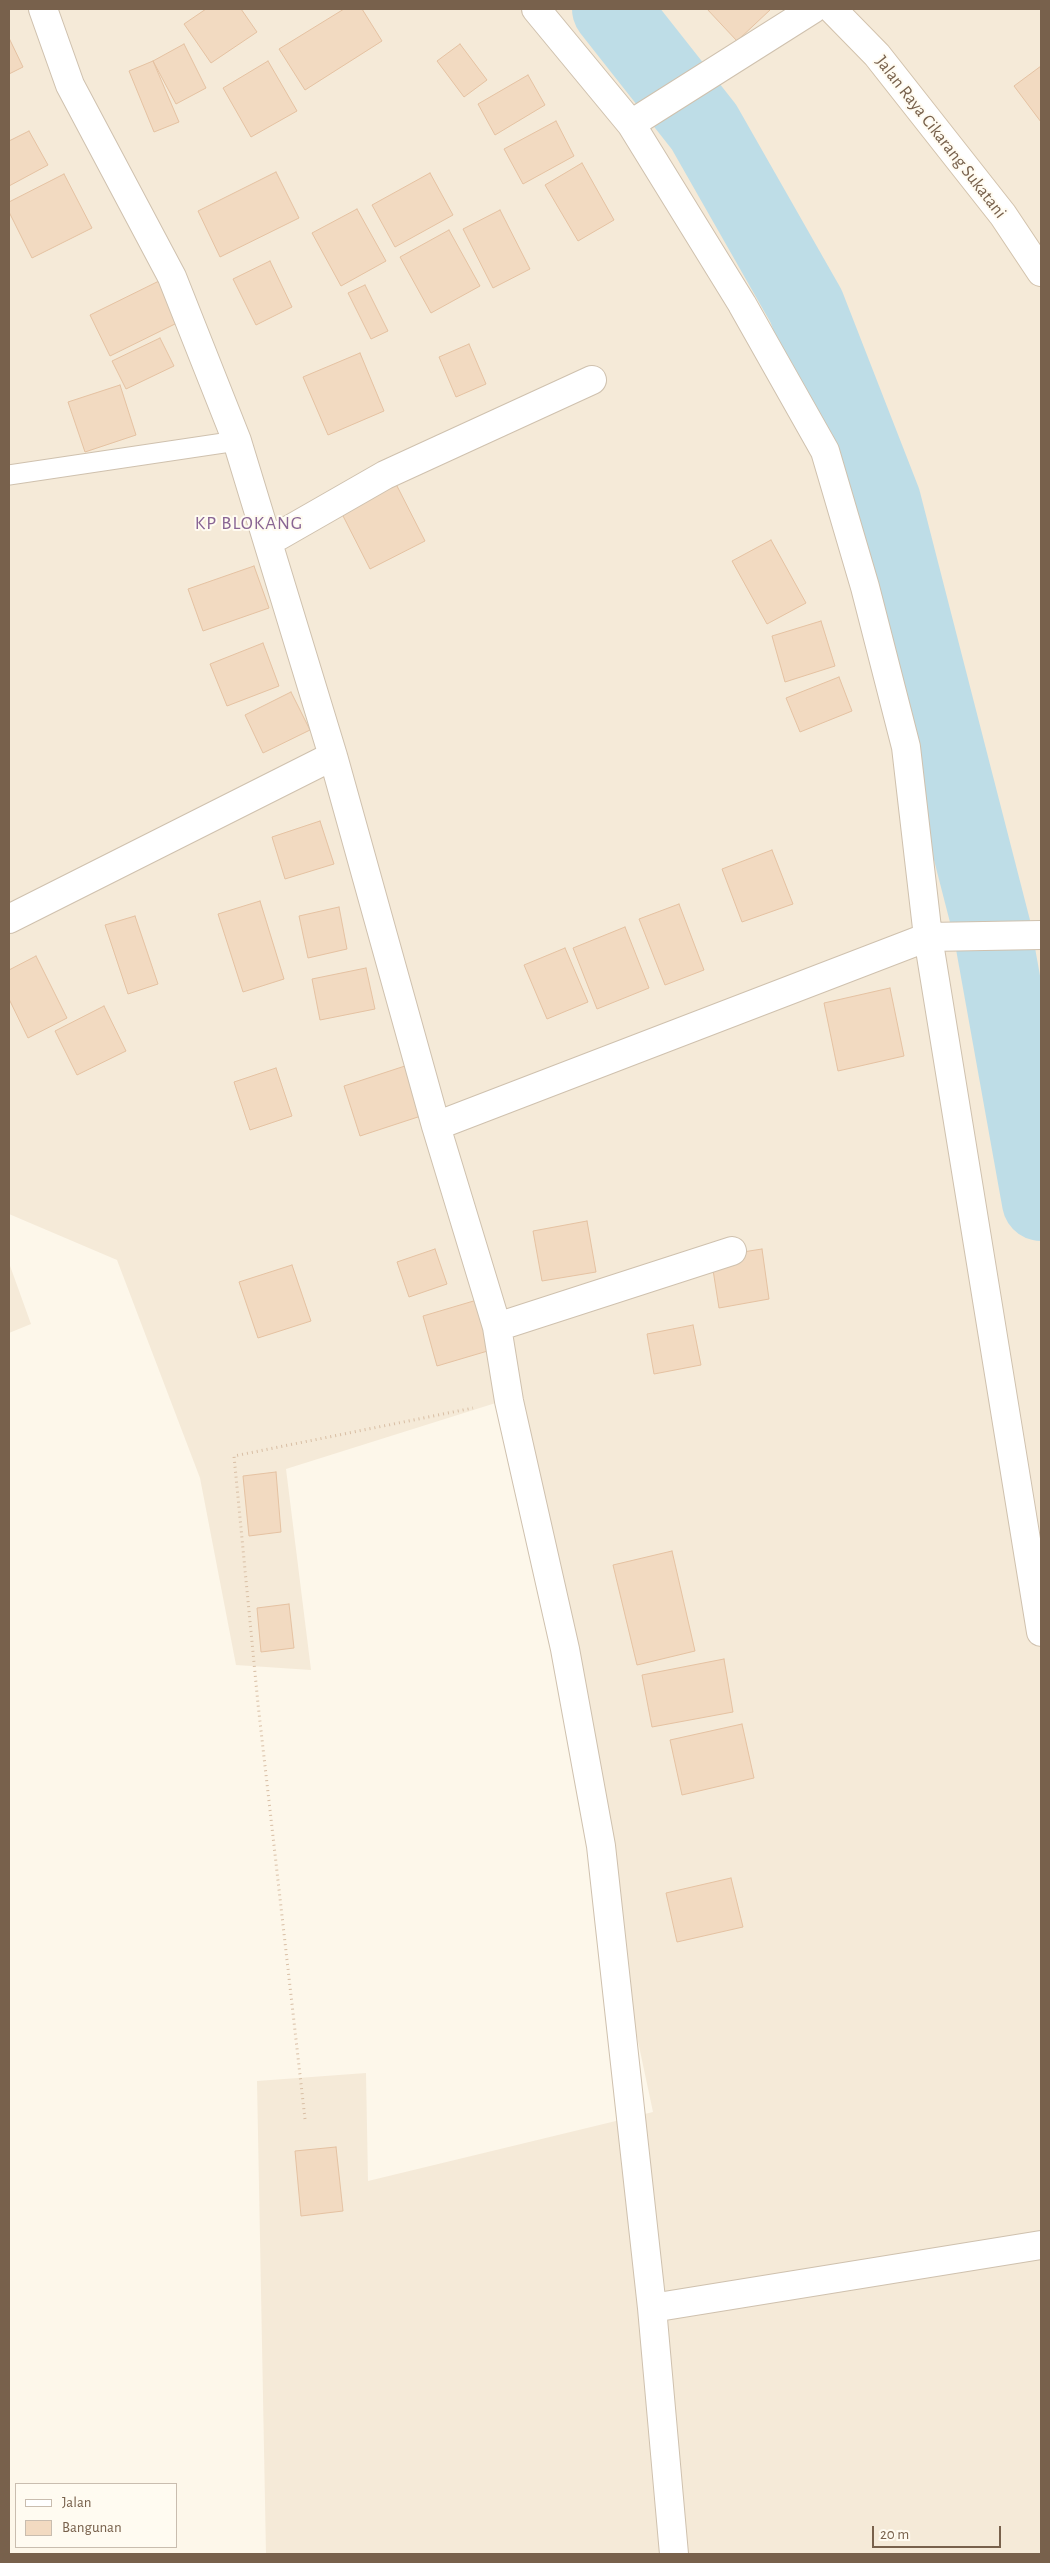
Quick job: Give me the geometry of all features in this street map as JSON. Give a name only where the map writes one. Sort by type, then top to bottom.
[{"type":"street","points":[[43,9],[70,86],[172,277],[237,441],[333,756],[436,1126],[496,1327],[509,1401],[564,1649],[601,1846],[652,2308],[674,2554]]},
{"type":"street","points":[[536,9],[641,118],[742,304],[825,451],[865,587],[906,747],[928,937],[1041,1632]]},
{"type":"street","points":[[641,118],[813,9]]},
{"type":"street","name":"Jalan Raya Cikarang Sukatani","points":[[832,9],[882,63],[1003,215],[1041,272]]},
{"type":"street","points":[[268,542],[385,475],[592,380]]},
{"type":"street","points":[[9,919],[333,756]]},
{"type":"street","points":[[436,1126],[928,937],[1041,935]]},
{"type":"street","points":[[496,1327],[732,1251]]},
{"type":"street","points":[[652,2308],[1041,2246]]},
{"type":"lane","points":[[9,475],[237,441]]},
{"type":"path","points":[[304,2119],[258,1704],[234,1456],[509,1401]]},
{"type":"shaded area","points":[[9,9],[1041,9],[1041,2554],[266,2554],[257,2081],[366,2073],[368,2181],[653,2112],[502,1401],[286,1469],[311,1670],[236,1665],[200,1478],[117,1260],[9,1214]]},
{"type":"shaded area","points":[[9,1263],[31,1324],[9,1333]]},
{"type":"building","points":[[206,9],[241,9],[257,32],[211,63],[184,24]]},
{"type":"building","points":[[344,9],[362,9],[382,41],[305,90],[279,49]]},
{"type":"building","points":[[707,9],[771,9],[737,41]]},
{"type":"building","points":[[9,38],[23,67],[9,74]]},
{"type":"building","points":[[184,44],[206,88],[176,104],[153,61]]},
{"type":"building","points":[[460,44],[487,80],[464,97],[437,61]]},
{"type":"building","points":[[153,61],[179,122],[154,132],[129,71]]},
{"type":"building","points":[[268,61],[297,111],[251,137],[223,88]]},
{"type":"building","points":[[1041,66],[1041,122],[1014,86]]},
{"type":"building","points":[[528,75],[545,105],[495,135],[478,104]]},
{"type":"building","points":[[556,121],[574,156],[523,184],[504,149]]},
{"type":"building","points":[[29,131],[48,165],[9,186],[9,141]]},
{"type":"building","points":[[582,163],[614,220],[578,241],[545,185]]},
{"type":"building","points":[[276,172],[299,218],[220,257],[198,211]]},
{"type":"building","points":[[430,173],[453,215],[395,247],[372,205]]},
{"type":"building","points":[[64,174],[92,228],[32,258],[9,212],[9,202]]},
{"type":"building","points":[[357,209],[386,261],[341,286],[312,233]]},
{"type":"building","points":[[500,210],[530,269],[493,288],[463,229]]},
{"type":"building","points":[[449,230],[480,286],[431,313],[400,257]]},
{"type":"building","points":[[270,261],[292,307],[256,325],[233,279]]},
{"type":"building","points":[[159,281],[179,322],[110,356],[90,315]]},
{"type":"building","points":[[365,285],[388,331],[371,339],[348,293]]},
{"type":"building","points":[[160,338],[174,366],[126,389],[112,361]]},
{"type":"building","points":[[469,344],[486,384],[456,397],[439,357]]},
{"type":"building","points":[[360,353],[384,411],[328,435],[303,377]]},
{"type":"building","points":[[120,385],[136,435],[85,452],[68,402]]},
{"type":"building","points":[[395,482],[425,541],[370,569],[340,510]]},
{"type":"building","points":[[771,540],[806,603],[767,624],[732,561]]},
{"type":"building","points":[[254,566],[269,608],[203,631],[188,589]]},
{"type":"building","points":[[821,621],[835,666],[785,682],[772,636]]},
{"type":"building","points":[[263,643],[279,686],[227,706],[210,664]]},
{"type":"building","points":[[839,677],[852,711],[800,732],[786,698]]},
{"type":"building","points":[[291,692],[310,730],[263,753],[245,715]]},
{"type":"building","points":[[320,821],[334,864],[285,879],[272,837]]},
{"type":"building","points":[[772,850],[793,904],[742,922],[722,869]]},
{"type":"building","points":[[260,901],[284,979],[243,992],[218,914]]},
{"type":"building","points":[[679,904],[704,970],[665,985],[639,919]]},
{"type":"building","points":[[339,907],[347,949],[308,958],[299,916]]},
{"type":"building","points":[[135,916],[158,984],[128,994],[105,925]]},
{"type":"building","points":[[625,927],[649,988],[597,1009],[573,948]]},
{"type":"building","points":[[565,948],[588,1002],[547,1019],[524,965]]},
{"type":"building","points":[[36,956],[67,1018],[28,1038],[9,999],[9,970]]},
{"type":"building","points":[[366,968],[375,1009],[320,1020],[312,979]]},
{"type":"building","points":[[890,988],[904,1056],[838,1071],[824,1003]]},
{"type":"building","points":[[104,1006],[126,1051],[77,1075],[55,1031]]},
{"type":"building","points":[[408,1065],[424,1115],[360,1136],[344,1086]]},
{"type":"building","points":[[276,1068],[292,1116],[250,1130],[234,1082]]},
{"type":"building","points":[[587,1221],[596,1272],[542,1281],[533,1231]]},
{"type":"building","points":[[435,1249],[447,1284],[409,1297],[397,1262]]},
{"type":"building","points":[[762,1249],[769,1299],[719,1308],[711,1257]]},
{"type":"building","points":[[292,1265],[311,1321],[258,1338],[239,1282]]},
{"type":"building","points":[[477,1300],[491,1350],[437,1366],[423,1316]]},
{"type":"building","points":[[693,1325],[701,1365],[654,1374],[647,1334]]},
{"type":"building","points":[[276,1472],[281,1532],[249,1536],[243,1476]]},
{"type":"building","points":[[672,1551],[695,1651],[637,1665],[613,1565]]},
{"type":"building","points":[[289,1604],[294,1648],[261,1652],[257,1608]]},
{"type":"building","points":[[724,1659],[733,1712],[652,1727],[642,1675]]},
{"type":"building","points":[[742,1724],[754,1778],[682,1795],[670,1740]]},
{"type":"building","points":[[731,1878],[743,1927],[677,1942],[666,1893]]},
{"type":"building","points":[[336,2147],[343,2211],[301,2216],[295,2151]]},
{"type":"waterway","points":[[611,9],[704,127],[806,306],[882,501],[992,929],[1041,1202]]},
{"type":"district","name":"KP BLOKANG","points":[[249,523]]}]
